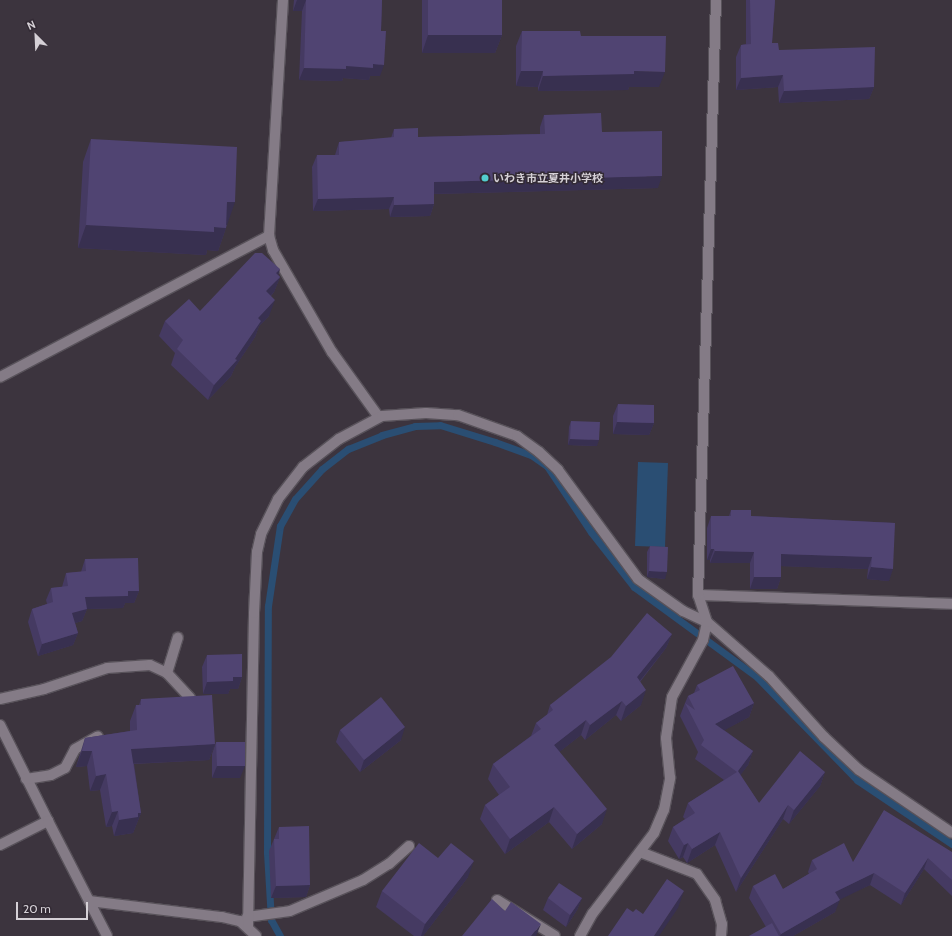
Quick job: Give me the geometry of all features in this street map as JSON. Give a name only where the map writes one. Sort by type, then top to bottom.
[{"type":"street","points":[[282,0],[270,236],[279,263],[332,352],[378,416]]},
{"type":"street","points":[[580,936],[593,913],[654,833],[665,804],[670,778],[666,738],[672,697],[705,631],[698,595],[716,0]]},
{"type":"street","points":[[0,377],[270,236]]},
{"type":"street","points":[[256,936],[248,922],[257,552],[266,521],[278,499],[303,467],[339,439],[378,416],[426,412],[458,415],[517,436],[558,470],[638,579],[683,611],[705,631],[769,676],[824,737],[859,770],[952,833]]},
{"type":"street","points":[[698,595],[952,604]]},
{"type":"street","points":[[167,673],[178,638]]},
{"type":"street","points":[[0,699],[44,689],[107,668],[150,665],[167,673],[190,698]]},
{"type":"street","points":[[0,725],[26,779],[107,936]]},
{"type":"street","points":[[26,779],[51,774],[66,768],[75,749],[98,736]]},
{"type":"street","points":[[0,845],[48,821]]},
{"type":"street","points":[[89,901],[222,917],[248,922],[264,915],[290,910],[363,880],[389,864],[409,846]]},
{"type":"street","points":[[640,852],[696,874],[707,885],[715,900],[722,924],[721,936]]},
{"type":"street","points":[[497,900],[555,936]]},
{"type":"water","points":[[638,462],[668,463],[665,547],[635,546]]},
{"type":"building","points":[[306,0],[382,0],[381,31],[386,31],[384,65],[373,64],[373,68],[346,66],[346,69],[304,68]]},
{"type":"building","points":[[428,0],[502,0],[502,35],[428,35]]},
{"type":"building","points":[[750,0],[775,0],[772,43],[778,43],[779,50],[875,47],[874,87],[784,91],[783,75],[741,78],[741,45],[751,44]]},
{"type":"building","points":[[522,31],[580,31],[581,36],[666,36],[665,72],[634,71],[634,74],[543,76],[543,71],[521,71]]},
{"type":"building","name":"いわき市立夏井小学校","points":[[601,113],[602,132],[662,131],[662,176],[434,182],[434,204],[394,205],[394,197],[318,199],[317,155],[339,155],[339,142],[394,137],[394,129],[418,128],[418,137],[545,134],[544,115]]},
{"type":"building","points":[[91,139],[237,147],[235,202],[227,202],[226,228],[214,227],[214,232],[86,225]]},
{"type":"building","points":[[255,253],[262,253],[280,269],[276,273],[280,277],[266,291],[275,300],[258,318],[261,321],[235,359],[237,360],[214,385],[177,349],[183,340],[165,321],[189,299],[200,311]]},
{"type":"building","points":[[618,404],[654,405],[654,423],[617,422]]},
{"type":"building","points":[[571,421],[600,422],[599,440],[570,439]]},
{"type":"building","points":[[731,510],[751,510],[751,516],[895,523],[893,569],[871,567],[872,557],[781,554],[781,577],[754,577],[754,552],[715,551],[714,549],[711,549],[711,516],[731,516]]},
{"type":"building","points":[[650,546],[668,547],[667,572],[649,571]]},
{"type":"building","points":[[138,558],[139,591],[128,591],[128,596],[85,597],[87,609],[72,613],[78,633],[42,644],[32,609],[53,602],[51,588],[68,586],[66,573],[86,571],[85,559]]},
{"type":"building","points":[[647,613],[672,634],[637,677],[646,690],[626,706],[622,701],[590,725],[586,720],[554,745],[607,809],[577,834],[554,807],[510,839],[485,805],[510,787],[493,764],[541,729],[536,723],[553,710],[550,705],[611,657]]},
{"type":"building","points":[[242,654],[242,677],[233,677],[233,681],[207,682],[207,655]]},
{"type":"building","points":[[733,666],[754,703],[715,724],[753,751],[738,771],[759,803],[800,751],[825,772],[794,810],[788,805],[741,878],[720,832],[692,849],[688,843],[684,845],[673,827],[695,813],[688,803],[737,772],[701,745],[704,740],[685,703],[695,710],[688,696],[700,690],[697,685]]},
{"type":"building","points":[[212,695],[215,744],[131,749],[141,813],[138,813],[138,817],[119,820],[118,811],[112,812],[106,774],[96,776],[92,751],[82,751],[85,738],[137,730],[136,705],[141,705],[141,699]]},
{"type":"building","points":[[381,697],[405,727],[364,760],[340,730]]},
{"type":"building","points":[[216,742],[245,742],[245,766],[217,766]]},
{"type":"building","points":[[884,810],[952,852],[952,880],[928,858],[905,893],[874,873],[835,892],[840,900],[781,934],[753,886],[775,874],[783,889],[817,869],[812,860],[844,843],[853,862]]},
{"type":"building","points":[[309,826],[310,885],[276,886],[274,839],[279,839],[279,827]]},
{"type":"building","points":[[419,843],[438,858],[451,843],[474,861],[425,924],[382,891]]},
{"type":"building","points":[[667,879],[684,891],[654,936],[608,936],[627,908],[633,912],[636,909],[643,914]]},
{"type":"building","points":[[559,883],[582,898],[570,915],[548,898]]},
{"type":"building","points":[[492,899],[505,911],[511,902],[541,924],[531,936],[462,936]]},
{"type":"building","points":[[772,923],[779,936],[749,936]]},
{"type":"waterway","points":[[280,936],[271,920],[267,852],[268,606],[280,526],[295,499],[322,469],[348,449],[382,435],[415,426],[440,425],[531,455],[547,466],[591,532],[634,587],[757,677],[857,780],[952,844]]},
{"type":"place","name":"いわき市立夏井小学校","points":[[485,178]]}]
